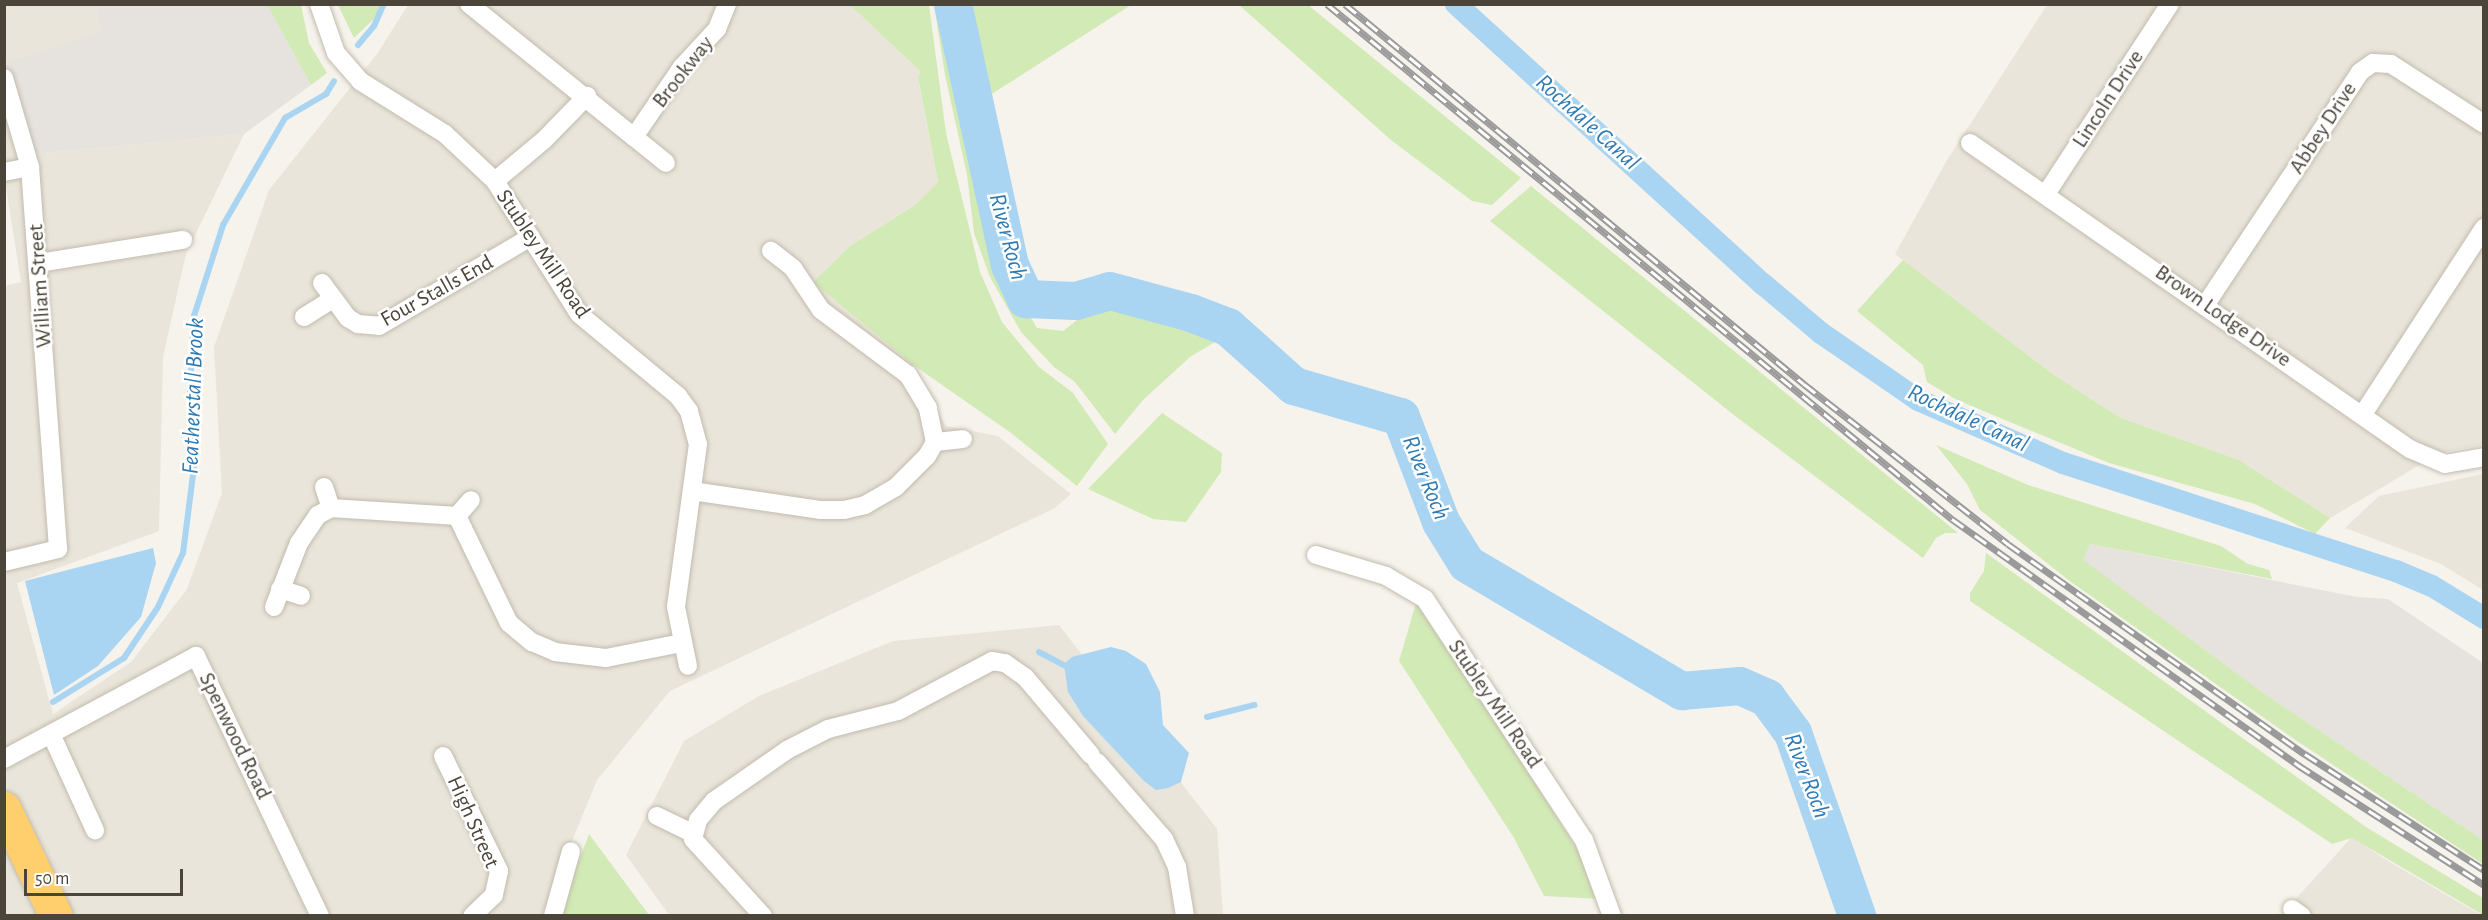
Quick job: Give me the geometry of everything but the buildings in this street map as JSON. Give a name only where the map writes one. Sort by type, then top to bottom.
[{"type":"highway","points":[[4,807],[56,915]]},
{"type":"street","name":"Stubley Mill Road","points":[[320,4],[336,53],[360,81],[445,134],[495,181],[579,315],[678,396],[689,411],[698,444],[676,607],[688,666]]},
{"type":"street","points":[[469,4],[586,96],[666,163]]},
{"type":"street","name":"Brookway","points":[[634,136],[682,67],[717,28],[727,4]]},
{"type":"street","name":"Lincoln Drive","points":[[2046,194],[2170,4]]},
{"type":"street","name":"Abbey Drive","points":[[2206,304],[2366,67],[2373,63],[2391,64],[2484,124]]},
{"type":"street","name":"William Street","points":[[4,78],[30,166],[39,263],[58,549],[4,562]]},
{"type":"street","points":[[495,181],[544,141],[586,96]]},
{"type":"street","name":"Brown Lodge Drive","points":[[1970,143],[2427,459],[2445,464],[2484,457]]},
{"type":"street","points":[[4,172],[30,166]]},
{"type":"street","points":[[2363,414],[2484,228]]},
{"type":"street","name":"Four Stalls End","points":[[322,283],[348,318],[358,324],[379,326],[531,237]]},
{"type":"street","points":[[39,263],[183,240]]},
{"type":"street","points":[[692,491],[820,510],[844,510],[865,505],[896,488],[927,456],[935,441],[928,408],[908,375],[821,310],[793,268],[771,250]]},
{"type":"street","points":[[304,317],[333,299]]},
{"type":"street","points":[[935,441],[963,440]]},
{"type":"street","points":[[324,487],[331,508]]},
{"type":"street","points":[[457,516],[471,500]]},
{"type":"street","points":[[274,607],[299,543],[318,515],[331,508],[457,516]]},
{"type":"street","points":[[457,516],[509,622],[532,642],[565,654],[606,658],[682,643]]},
{"type":"street","name":"Stubley Mill Road","points":[[1317,555],[1386,576],[1425,599],[1584,840],[1612,915]]},
{"type":"street","points":[[280,588],[301,596]]},
{"type":"street","name":"Spenwood Road","points":[[4,759],[196,656],[320,915]]},
{"type":"street","points":[[694,836],[698,820],[714,801],[787,750],[828,729],[917,703],[992,661],[1005,663],[1025,677],[1164,839],[1177,867],[1185,915]]},
{"type":"street","points":[[51,734],[95,830]]},
{"type":"street","name":"High Street","points":[[443,756],[499,871],[494,895],[472,915]]},
{"type":"street","points":[[657,816],[694,836],[763,915]]},
{"type":"street","points":[[553,915],[571,850]]},
{"type":"shaded area","points":[[5,5],[95,5],[101,32],[34,154],[244,134],[186,254],[163,357],[159,531],[17,583],[53,714],[131,662],[187,589],[222,493],[214,347],[269,190],[377,54],[408,5],[850,5],[921,72],[918,78],[938,182],[915,205],[850,246],[813,282],[912,364],[946,426],[998,436],[1071,494],[1055,508],[670,691],[597,780],[542,915],[5,915],[4,286],[21,282],[5,181]]},
{"type":"shaded area","points":[[95,5],[267,5],[311,85],[244,134],[34,154],[5,63],[101,32]]},
{"type":"shaded area","points":[[2047,5],[2483,5],[2483,445],[2440,453],[2330,518],[2239,460],[2121,418],[2054,375],[1895,254],[1947,160]]},
{"type":"shaded area","points":[[2483,474],[2483,590],[2441,564],[2345,528],[2379,496]]},
{"type":"shaded area","points":[[2090,544],[2357,597],[2388,599],[2483,663],[2483,840],[2269,697],[2082,560]]},
{"type":"shaded area","points":[[1059,625],[1217,829],[1223,915],[669,915],[626,855],[684,741],[759,696],[893,641]]},
{"type":"shaded area","points":[[2352,837],[2383,858],[2481,915],[2280,916]]},
{"type":"green space","points":[[338,4],[382,5],[376,17],[354,38]]},
{"type":"green space","points":[[968,4],[1131,5],[987,97]]},
{"type":"green space","points":[[267,5],[301,5],[309,43],[327,73],[311,85]]},
{"type":"green space","points":[[850,5],[929,5],[946,133],[980,272],[1002,322],[1039,367],[1073,393],[1108,444],[1077,486],[1011,433],[912,364],[813,282],[850,246],[915,205],[938,182],[918,77],[921,72]]},
{"type":"green space","points":[[934,5],[944,5],[992,231],[1010,282],[1037,328],[1063,331],[1086,313],[1118,298],[1230,333],[1190,357],[1143,400],[1115,434],[1075,382],[1054,367],[1021,332],[990,277],[974,233],[967,175],[945,75]]},
{"type":"green space","points":[[1239,5],[1308,5],[1521,178],[1492,205],[1472,201],[1391,140]]},
{"type":"green space","points":[[1531,186],[1958,533],[1945,533],[1936,538],[1923,558],[1734,415],[1490,221]]},
{"type":"green space","points":[[1903,260],[2054,375],[2121,418],[2239,460],[2330,518],[2315,534],[2255,504],[2109,463],[1957,400],[1927,382],[1923,365],[1857,311]]},
{"type":"green space","points":[[1162,413],[1222,453],[1221,472],[1186,522],[1153,519],[1088,489]]},
{"type":"green space","points":[[1936,445],[2028,485],[2221,546],[2248,564],[2269,570],[2272,579],[2090,544],[2083,560],[2269,697],[2483,840],[2483,864],[2294,739],[2071,582],[1980,510],[1967,484]]},
{"type":"green space","points":[[1986,553],[2366,827],[2483,898],[2483,915],[2352,838],[2332,844],[1970,601],[1970,593],[1984,571]]},
{"type":"green space","points":[[1416,603],[1426,610],[1587,865],[1603,899],[1544,896],[1514,838],[1399,661]]},
{"type":"green space","points":[[589,834],[649,915],[558,916]]},
{"type":"water","points":[[153,548],[156,563],[141,617],[98,666],[54,695],[25,581]]},
{"type":"water","points":[[1111,647],[1126,651],[1146,664],[1160,692],[1163,725],[1189,753],[1181,782],[1168,788],[1156,790],[1144,781],[1083,716],[1068,692],[1064,664],[1072,657]]},
{"type":"waterway","name":"Featherstall Brook","points":[[358,45],[374,26],[384,4]]},
{"type":"waterway","name":"River Roch","points":[[953,4],[1010,265],[1026,299],[1076,301],[1110,291],[1191,313],[1228,327],[1294,386],[1401,417],[1441,522],[1467,564],[1682,691],[1740,686],[1767,698],[1793,733],[1857,916]]},
{"type":"waterway","name":"Rochdale Canal","points":[[1456,4],[1763,284],[1821,333],[1918,400],[2063,463],[2396,571],[2432,586],[2484,618]]},
{"type":"waterway","name":"Featherstall Brook","points":[[53,702],[124,658],[158,607],[183,553],[194,467],[190,388],[194,316],[223,225],[285,118],[326,94],[334,81]]},
{"type":"waterway","points":[[1039,652],[1071,669]]},
{"type":"waterway","points":[[1207,717],[1254,705]]},
{"type":"railway","points":[[1327,4],[1952,519],[2298,765],[2484,885]]},
{"type":"railway","points":[[1345,4],[1804,384],[2008,544],[2305,754],[2484,870]]}]
